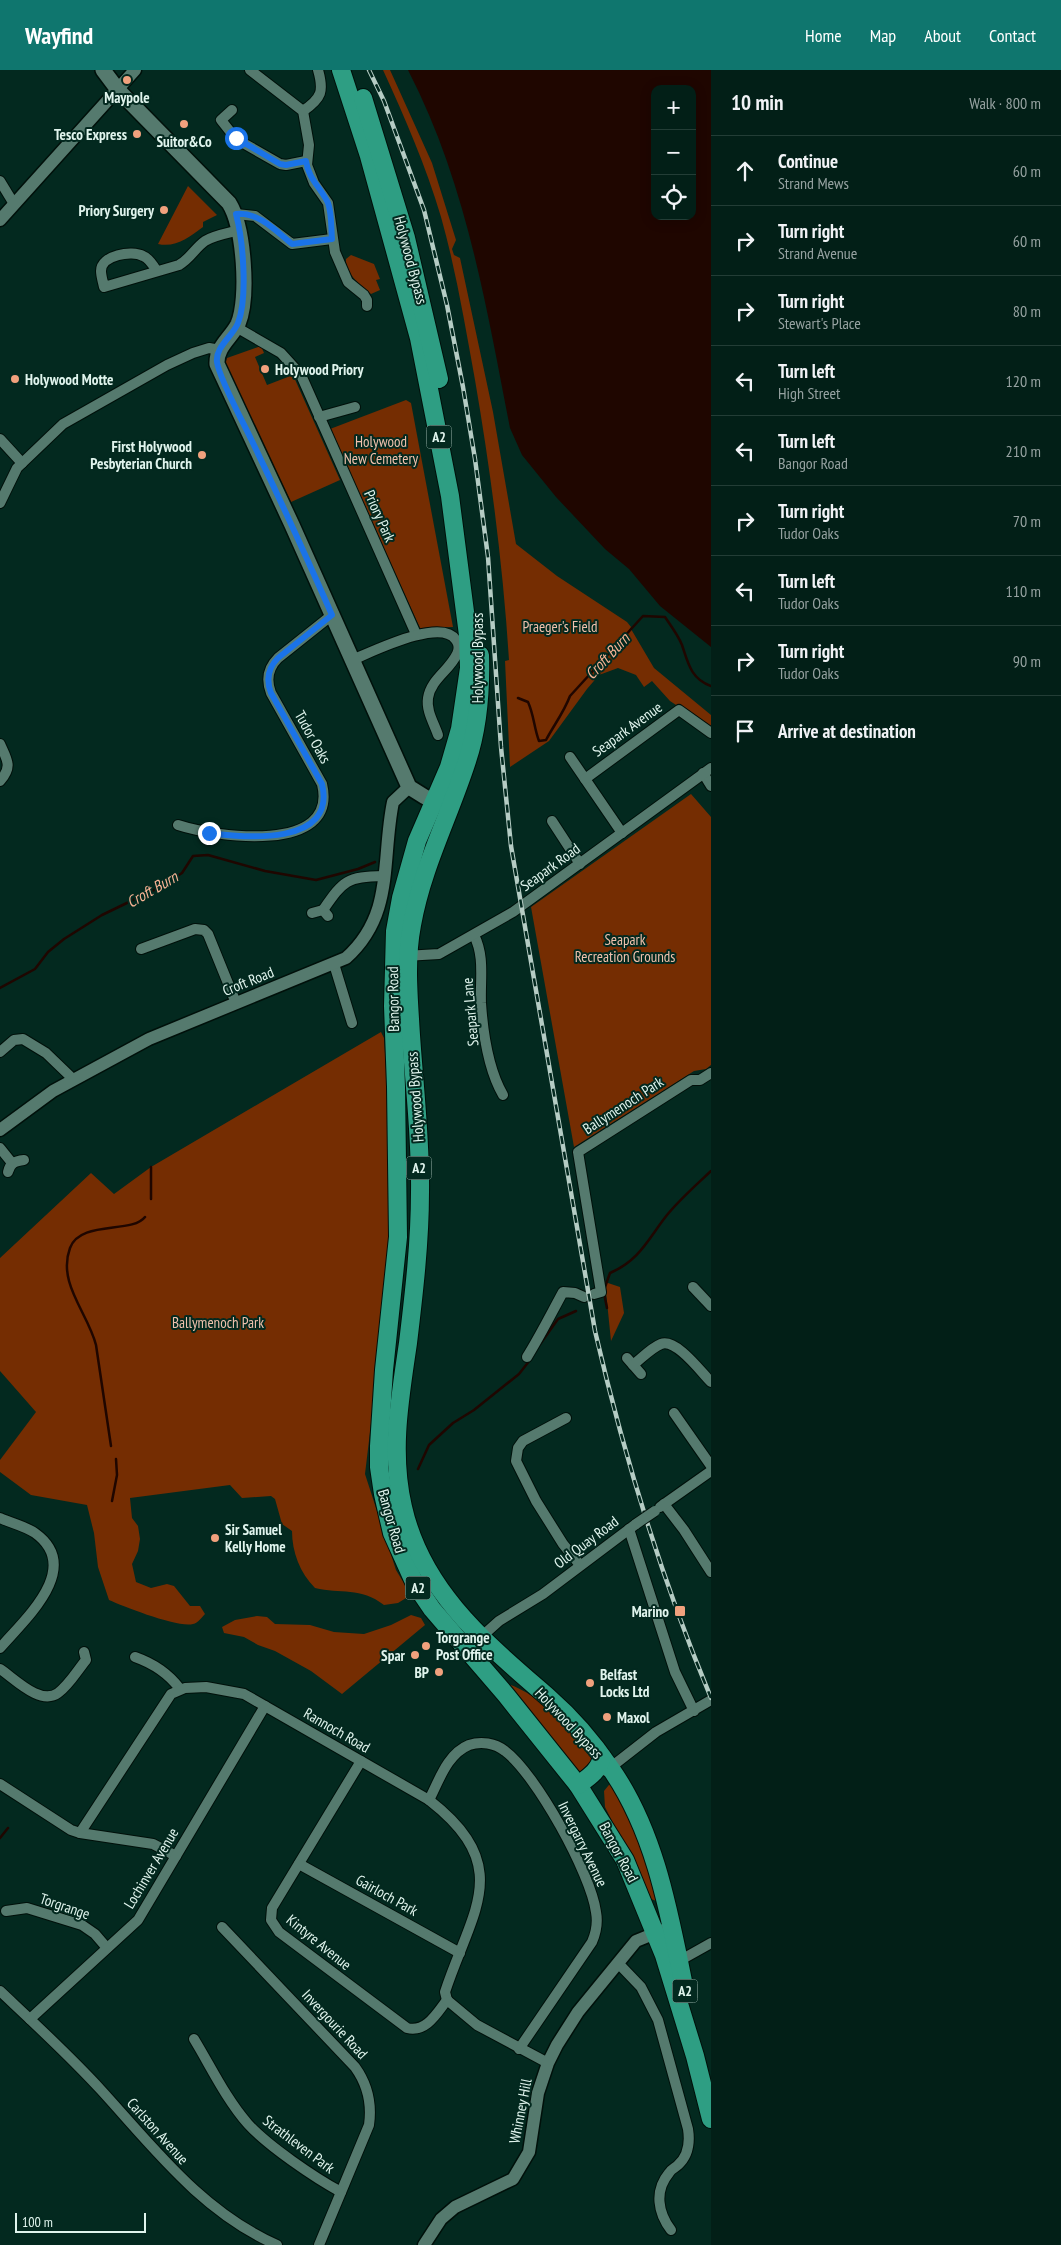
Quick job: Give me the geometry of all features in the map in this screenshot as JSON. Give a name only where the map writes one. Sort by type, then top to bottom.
[{"type":"highway","name":"Holywood Bypass","points":[[341,70],[368,156],[419,338],[450,496],[464,596],[469,668],[460,729],[449,767],[442,803]]},
{"type":"highway","name":"Holywood Bypass","points":[[353,70],[380,148],[406,238],[434,348],[469,547],[478,616],[480,694],[468,759],[417,841],[401,898],[400,956]]},
{"type":"highway","name":"Bangor Road","points":[[400,956],[398,1237],[384,1370],[378,1467],[392,1493],[392,1533],[415,1584],[456,1638],[506,1695],[580,1788],[625,1860],[664,1932],[711,2120]]},
{"type":"highway","name":"Holywood Bypass","points":[[392,1493],[426,1567],[454,1608],[480,1638],[552,1700],[606,1763],[625,1790],[642,1825],[655,1862],[666,1904],[664,1932],[679,1961],[688,2004],[695,2056]]},
{"type":"highway","points":[[580,1788],[600,1766],[606,1763]]},
{"type":"main road","points":[[103,70],[118,90],[229,203],[236,214],[240,230],[243,292],[241,311],[236,327],[220,350],[217,364],[409,787],[416,793],[442,803]]},
{"type":"street","points":[[0,220],[135,70]]},
{"type":"street","points":[[250,70],[303,111],[309,145],[306,161],[314,183],[328,203],[332,239],[341,269],[348,282],[367,300],[367,306]]},
{"type":"street","points":[[303,111],[316,101],[320,94],[322,84],[318,70]]},
{"type":"street","points":[[232,110],[221,120],[236,138],[280,164],[286,165],[306,161]]},
{"type":"street","points":[[0,181],[14,204]]},
{"type":"street","points":[[236,214],[255,216],[292,244],[332,239]]},
{"type":"street","points":[[156,270],[146,257],[137,253],[122,253],[105,262],[101,270],[104,287],[156,270],[179,265],[188,260],[194,250],[206,240],[240,230]]},
{"type":"street","name":"Priory Park","points":[[236,327],[281,353],[301,375],[416,634]]},
{"type":"street","points":[[0,503],[10,480],[22,464],[63,424],[193,353],[209,348],[220,350]]},
{"type":"street","points":[[319,417],[355,407]]},
{"type":"street","points":[[0,439],[22,464]]},
{"type":"street","name":"Tudor Oaks","points":[[178,825],[224,835],[260,835],[300,830],[317,818],[324,798],[322,784],[271,693],[268,676],[278,658],[332,615]]},
{"type":"street","points":[[352,660],[416,634],[448,634],[456,639],[458,646],[456,657],[430,691],[428,703],[436,718],[438,735]]},
{"type":"street","name":"Seapark Avenue","points":[[585,779],[679,710],[711,733]]},
{"type":"street","points":[[0,744],[9,764],[7,773],[0,781]]},
{"type":"street","points":[[570,757],[622,833]]},
{"type":"street","points":[[707,771],[711,786]]},
{"type":"street","name":"Seapark Road","points":[[400,956],[439,954],[513,912],[707,771]]},
{"type":"street","name":"Croft Road","points":[[0,1130],[52,1091],[149,1039],[346,958],[371,930],[381,902],[393,802],[409,787]]},
{"type":"street","points":[[552,821],[580,864]]},
{"type":"street","points":[[312,913],[325,913],[344,882],[366,876],[384,876]]},
{"type":"street","points":[[141,949],[195,929],[204,930],[208,934],[236,1003]]},
{"type":"street","name":"Seapark Lane","points":[[474,935],[481,948],[481,1002],[484,1027],[498,1091]]},
{"type":"street","points":[[334,964],[352,1023]]},
{"type":"street","points":[[0,1052],[14,1040],[23,1038],[46,1053],[74,1079]]},
{"type":"street","name":"Ballymenoch Park","points":[[527,1357],[563,1292],[589,1296],[601,1292],[578,1152],[691,1080],[700,1080],[711,1073]]},
{"type":"street","points":[[0,1148],[10,1168],[16,1161],[24,1160]]},
{"type":"street","points":[[693,1287],[711,1306]]},
{"type":"street","points":[[641,1374],[630,1361],[661,1344],[670,1343],[677,1347],[711,1382]]},
{"type":"street","points":[[674,1413],[711,1466]]},
{"type":"street","points":[[566,1418],[523,1441],[518,1448],[516,1461],[536,1501],[563,1544],[580,1565]]},
{"type":"street","name":"Old Quay Road","points":[[480,1638],[499,1621],[543,1594],[655,1510],[711,1471]]},
{"type":"street","points":[[664,1504],[684,1530],[711,1572]]},
{"type":"street","points":[[0,1520],[38,1535],[49,1551],[53,1571],[47,1592],[0,1648]]},
{"type":"street","points":[[606,1763],[703,1706],[675,1672],[632,1527]]},
{"type":"street","points":[[0,1669],[39,1695],[49,1697],[59,1692],[86,1660],[84,1652]]},
{"type":"street","points":[[80,1833],[167,1698],[180,1689],[167,1675],[145,1661],[134,1657]]},
{"type":"street","name":"Rannoch Road","points":[[180,1689],[206,1687],[244,1694],[429,1800],[450,1817],[470,1843],[477,1863],[480,1885],[478,1906],[445,1992],[447,2000]]},
{"type":"street","name":"Lochinver Avenue","points":[[30,2019],[138,1920],[265,1706]]},
{"type":"street","name":"Invergarry Avenue","points":[[429,1800],[448,1762],[458,1752],[474,1744],[487,1743],[499,1747],[515,1760],[540,1793],[565,1836],[590,1886],[596,1913],[596,1929],[592,1942],[519,2049]]},
{"type":"street","name":"Kintyre Avenue","points":[[361,1761],[272,1908],[271,1920],[276,1930],[407,2028],[416,2029],[424,2026],[447,2000]]},
{"type":"street","points":[[0,1784],[60,1824],[80,1833],[153,1844],[176,1856]]},
{"type":"street","name":"Gairloch Park","points":[[299,1864],[460,1953]]},
{"type":"street","name":"Torgrange","points":[[6,1911],[26,1908],[82,1925],[96,1934],[107,1948]]},
{"type":"street","name":"Invergourie Road","points":[[222,1927],[355,2067],[366,2085],[370,2108],[369,2125],[318,2245]]},
{"type":"street","name":"Whinney Hill","points":[[424,2245],[435,2226],[448,2213],[463,2202],[513,2179],[522,2167],[529,2152],[538,2093],[548,2063],[578,2012],[636,1941],[664,1932]]},
{"type":"street","points":[[679,1961],[711,1943]]},
{"type":"street","points":[[618,1963],[642,1987],[658,2020],[688,2129],[689,2142],[686,2154],[666,2176],[660,2192],[660,2212],[671,2230]]},
{"type":"street","name":"Carlston Avenue","points":[[0,1991],[76,2064],[192,2190],[234,2222],[277,2245]]},
{"type":"street","points":[[447,2000],[477,2025],[548,2063]]},
{"type":"street","name":"Strathleven Park","points":[[194,2039],[237,2110],[252,2128],[325,2184],[341,2192]]},
{"type":"green space","name":"Praeger's Field","points":[[383,70],[390,70],[432,163],[456,240],[452,249],[454,255],[460,258],[493,412],[516,544],[557,576],[627,622],[631,627],[623,640],[631,629],[654,668],[711,715],[711,728],[670,701],[652,681],[644,687],[636,675],[618,668],[599,675],[549,741],[510,767],[505,661],[509,660],[500,555],[481,415],[468,339],[451,257],[429,179]]},
{"type":"green space","points":[[188,186],[217,215],[203,222],[203,227],[182,241],[165,245],[158,244]]},
{"type":"green space","points":[[351,255],[374,264],[380,279],[376,280],[380,290],[371,294],[354,279],[346,264],[346,259]]},
{"type":"green space","points":[[261,346],[264,353],[255,357],[267,385],[293,375],[340,480],[291,502],[225,364],[227,358]]},
{"type":"green space","name":"Holywood New Cemetery","points":[[406,400],[411,403],[453,627],[420,628],[330,429]]},
{"type":"green space","name":"Seapark Recreation Grounds","points":[[691,794],[711,817],[711,1065],[706,1069],[694,1071],[574,1147],[531,907]]},
{"type":"green space","name":"Ballymenoch Park","points":[[381,1032],[384,1038],[388,1100],[390,1248],[385,1307],[365,1474],[396,1570],[411,1595],[398,1603],[384,1605],[375,1599],[359,1593],[315,1588],[301,1569],[293,1547],[292,1531],[282,1524],[275,1499],[271,1496],[242,1498],[230,1485],[130,1498],[132,1518],[138,1526],[140,1539],[138,1551],[132,1564],[136,1582],[151,1588],[167,1584],[174,1586],[190,1606],[200,1606],[205,1614],[200,1620],[193,1624],[176,1623],[109,1600],[98,1567],[94,1533],[87,1505],[31,1495],[0,1472],[0,1460],[36,1412],[0,1371],[0,1258],[91,1173],[114,1194],[151,1167]]},
{"type":"green space","points":[[605,1282],[620,1287],[624,1313],[611,1341]]},
{"type":"green space","points":[[411,1615],[421,1618],[425,1625],[342,1694],[311,1671],[275,1651],[258,1645],[244,1637],[224,1633],[222,1627],[235,1620],[257,1616],[267,1617],[275,1624],[310,1625],[334,1632],[364,1634],[391,1625]]},
{"type":"green space","points":[[500,1682],[513,1686],[540,1701],[597,1755],[580,1772]]},
{"type":"green space","points":[[613,1780],[637,1823],[659,1902],[651,1899],[605,1807],[604,1791]]},
{"type":"shaded area","points":[[408,70],[711,70],[711,647],[660,606],[629,569],[605,549],[556,497],[522,455],[510,428],[472,245],[445,156],[428,112]]},
{"type":"waterway","name":"Croft Burn","points":[[518,698],[528,702],[539,741],[546,740],[570,696],[643,616],[665,617],[680,641],[691,670],[699,679],[711,686]]},
{"type":"waterway","name":"Croft Burn","points":[[0,988],[35,969],[48,952],[64,939],[102,915],[160,887],[182,873],[193,856],[208,855],[265,871],[316,880],[358,869],[375,862]]},
{"type":"waterway","points":[[151,1167],[151,1199]]},
{"type":"waterway","points":[[605,1287],[610,1273],[629,1262],[643,1248],[672,1209],[711,1171]]},
{"type":"waterway","points":[[111,1446],[96,1345],[70,1286],[67,1261],[70,1248],[76,1239],[84,1234],[95,1230],[129,1225],[145,1217]]},
{"type":"waterway","points":[[604,1293],[607,1308]]},
{"type":"waterway","points":[[538,1347],[558,1319],[576,1311]]},
{"type":"waterway","points":[[418,1469],[429,1445],[453,1423],[474,1410],[519,1374],[530,1360]]},
{"type":"waterway","points":[[112,1501],[117,1475],[116,1459]]},
{"type":"waterway","points":[[0,1838],[8,1828]]},
{"type":"railway","points":[[369,70],[384,101],[424,210],[447,305],[463,387],[488,557],[501,747],[511,846],[595,1331],[618,1424],[660,1563],[711,1698]]},
{"type":"place","name":"Maypole","points":[[127,80]]},
{"type":"place","name":"Suitor&Co","points":[[184,124]]},
{"type":"place","name":"Tesco Express","points":[[137,134]]},
{"type":"place","name":"Priory Surgery","points":[[164,210]]},
{"type":"place","name":"Holywood Priory","points":[[265,369]]},
{"type":"place","name":"Holywood Motte","points":[[15,379]]},
{"type":"place","name":"First Holywood Pesbyterian Church","points":[[202,455]]},
{"type":"place","name":"Sir Samuel Kelly Home","points":[[215,1538]]},
{"type":"place","name":"Marino","points":[[680,1611]]},
{"type":"place","name":"Torgrange Post Office","points":[[426,1646]]},
{"type":"place","name":"Spar","points":[[415,1655]]},
{"type":"place","name":"BP","points":[[439,1672]]},
{"type":"place","name":"Belfast Locks Ltd","points":[[590,1683]]},
{"type":"place","name":"Maxol","points":[[607,1717]]},
{"type":"route","points":[[209,833],[260,835],[294,832],[307,827],[317,818],[323,805],[324,791],[322,784],[271,693],[268,676],[274,662],[278,658],[332,615],[298,537],[217,364],[217,356],[236,327],[241,311],[243,292],[242,246],[236,214],[243,213],[255,216],[292,244],[307,243],[332,239],[328,203],[314,183],[306,161],[286,165],[280,164],[236,138]]}]
